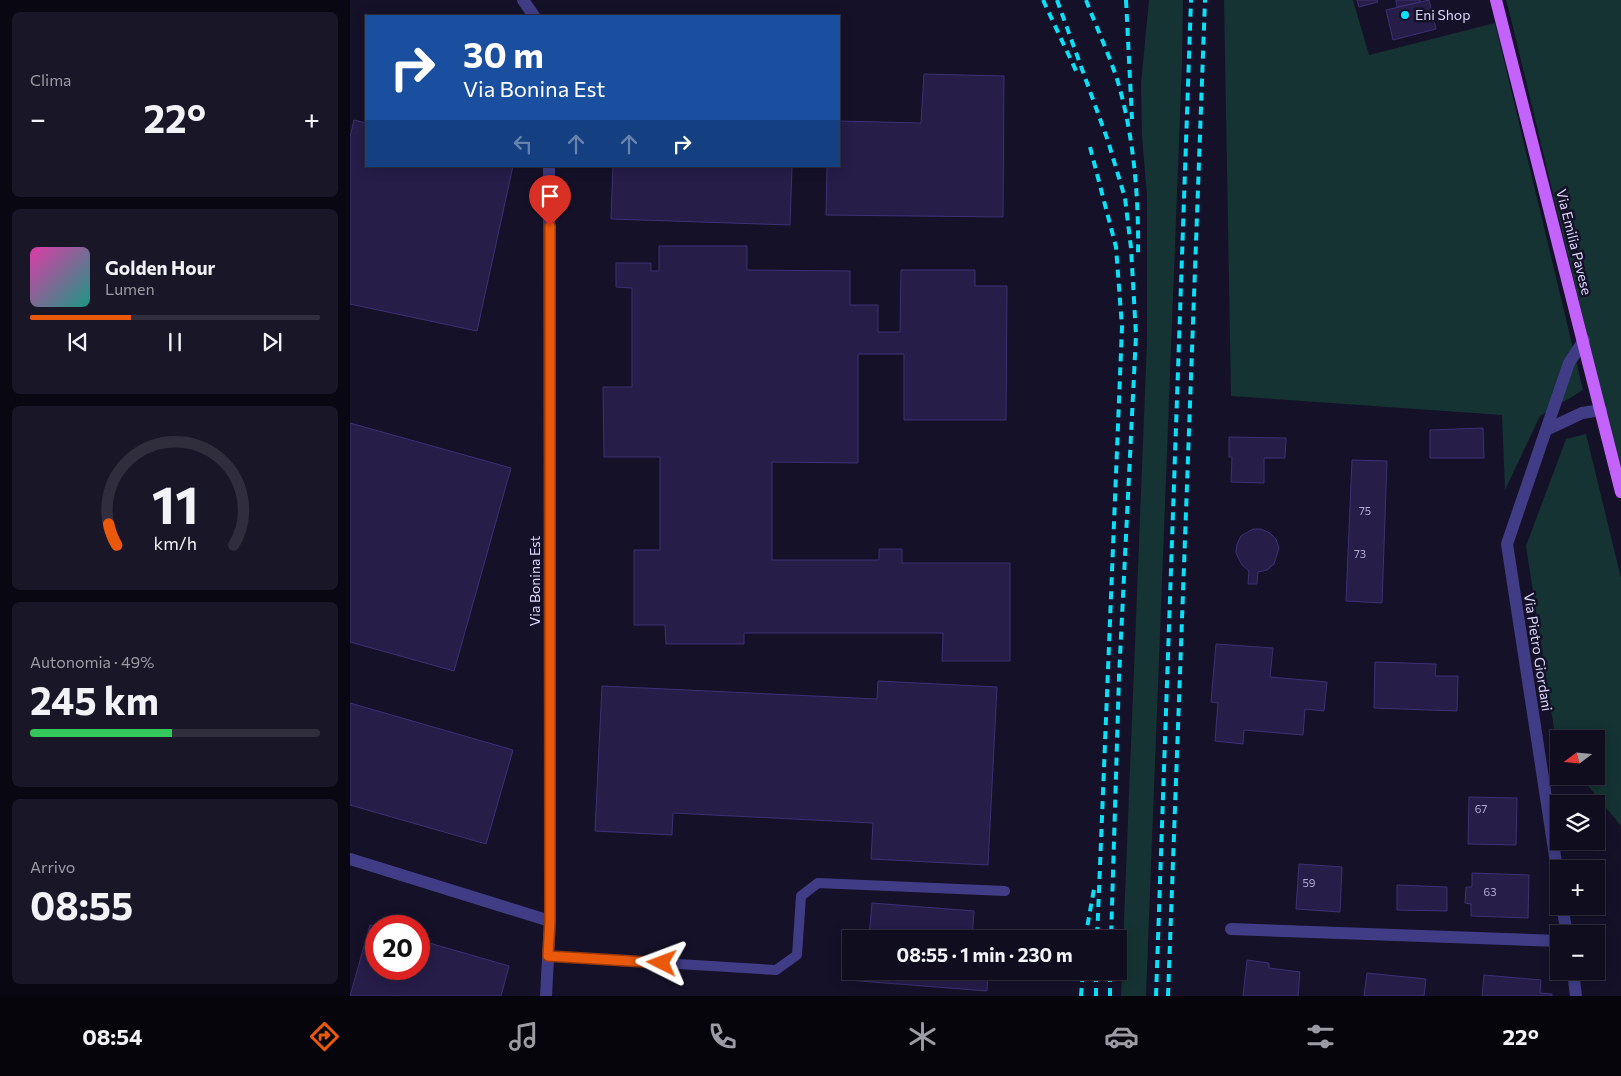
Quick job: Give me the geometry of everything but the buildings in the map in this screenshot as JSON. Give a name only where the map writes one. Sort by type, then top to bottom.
[{"type":"main road","name":"Via Emilia Pavese","points":[[1496,0],[1584,340],[1621,492]]},
{"type":"street","points":[[523,0],[533,15]]},
{"type":"street","name":"Via Bonina Est","points":[[546,996],[550,921],[549,167]]},
{"type":"street","name":"Via Pietro Giordani","points":[[1556,860],[1507,544],[1569,362],[1584,340]]},
{"type":"street","points":[[1546,430],[1582,414],[1601,410]]},
{"type":"street","points":[[350,859],[550,921]]},
{"type":"street","points":[[1231,929],[1550,941]]},
{"type":"street","points":[[1574,980],[1576,996]]},
{"type":"lane","points":[[548,956],[776,970],[797,956],[801,896],[818,883],[1005,891]]},
{"type":"green space","points":[[1149,0],[1183,0],[1146,996],[1121,996],[1122,980],[1127,980],[1127,930],[1124,930],[1147,341],[1147,196],[1142,136],[1141,83]]},
{"type":"green space","points":[[1224,0],[1353,0],[1369,55],[1495,23],[1583,390],[1540,416],[1505,490],[1502,415],[1231,396]]},
{"type":"green space","points":[[1506,0],[1621,0],[1621,476],[1511,19]]},
{"type":"green space","points":[[1586,434],[1621,578],[1621,826],[1605,806],[1605,795],[1596,795],[1587,785],[1605,785],[1605,730],[1554,729],[1526,546],[1566,439]]},
{"type":"railway","points":[[1043,0],[1078,75]]},
{"type":"railway","points":[[1057,0],[1108,141],[1125,198],[1131,248],[1136,335],[1119,677],[1111,930]]},
{"type":"railway","points":[[1086,0],[1117,79],[1128,122],[1138,213],[1138,257]]},
{"type":"railway","points":[[1126,0],[1132,119]]},
{"type":"railway","points":[[1156,996],[1191,0]]},
{"type":"railway","points":[[1168,996],[1205,0]]},
{"type":"railway","points":[[1090,147],[1116,247],[1122,327],[1097,930]]},
{"type":"railway","points":[[1087,930],[1094,889]]},
{"type":"railway","points":[[1081,996],[1082,980]]},
{"type":"railway","points":[[1096,980],[1096,996]]},
{"type":"railway","points":[[1110,980],[1110,996]]},
{"type":"place","name":"Eni Shop","points":[[1405,15]]},
{"type":"route","points":[[550,226],[550,921],[548,956],[662,963]]}]
